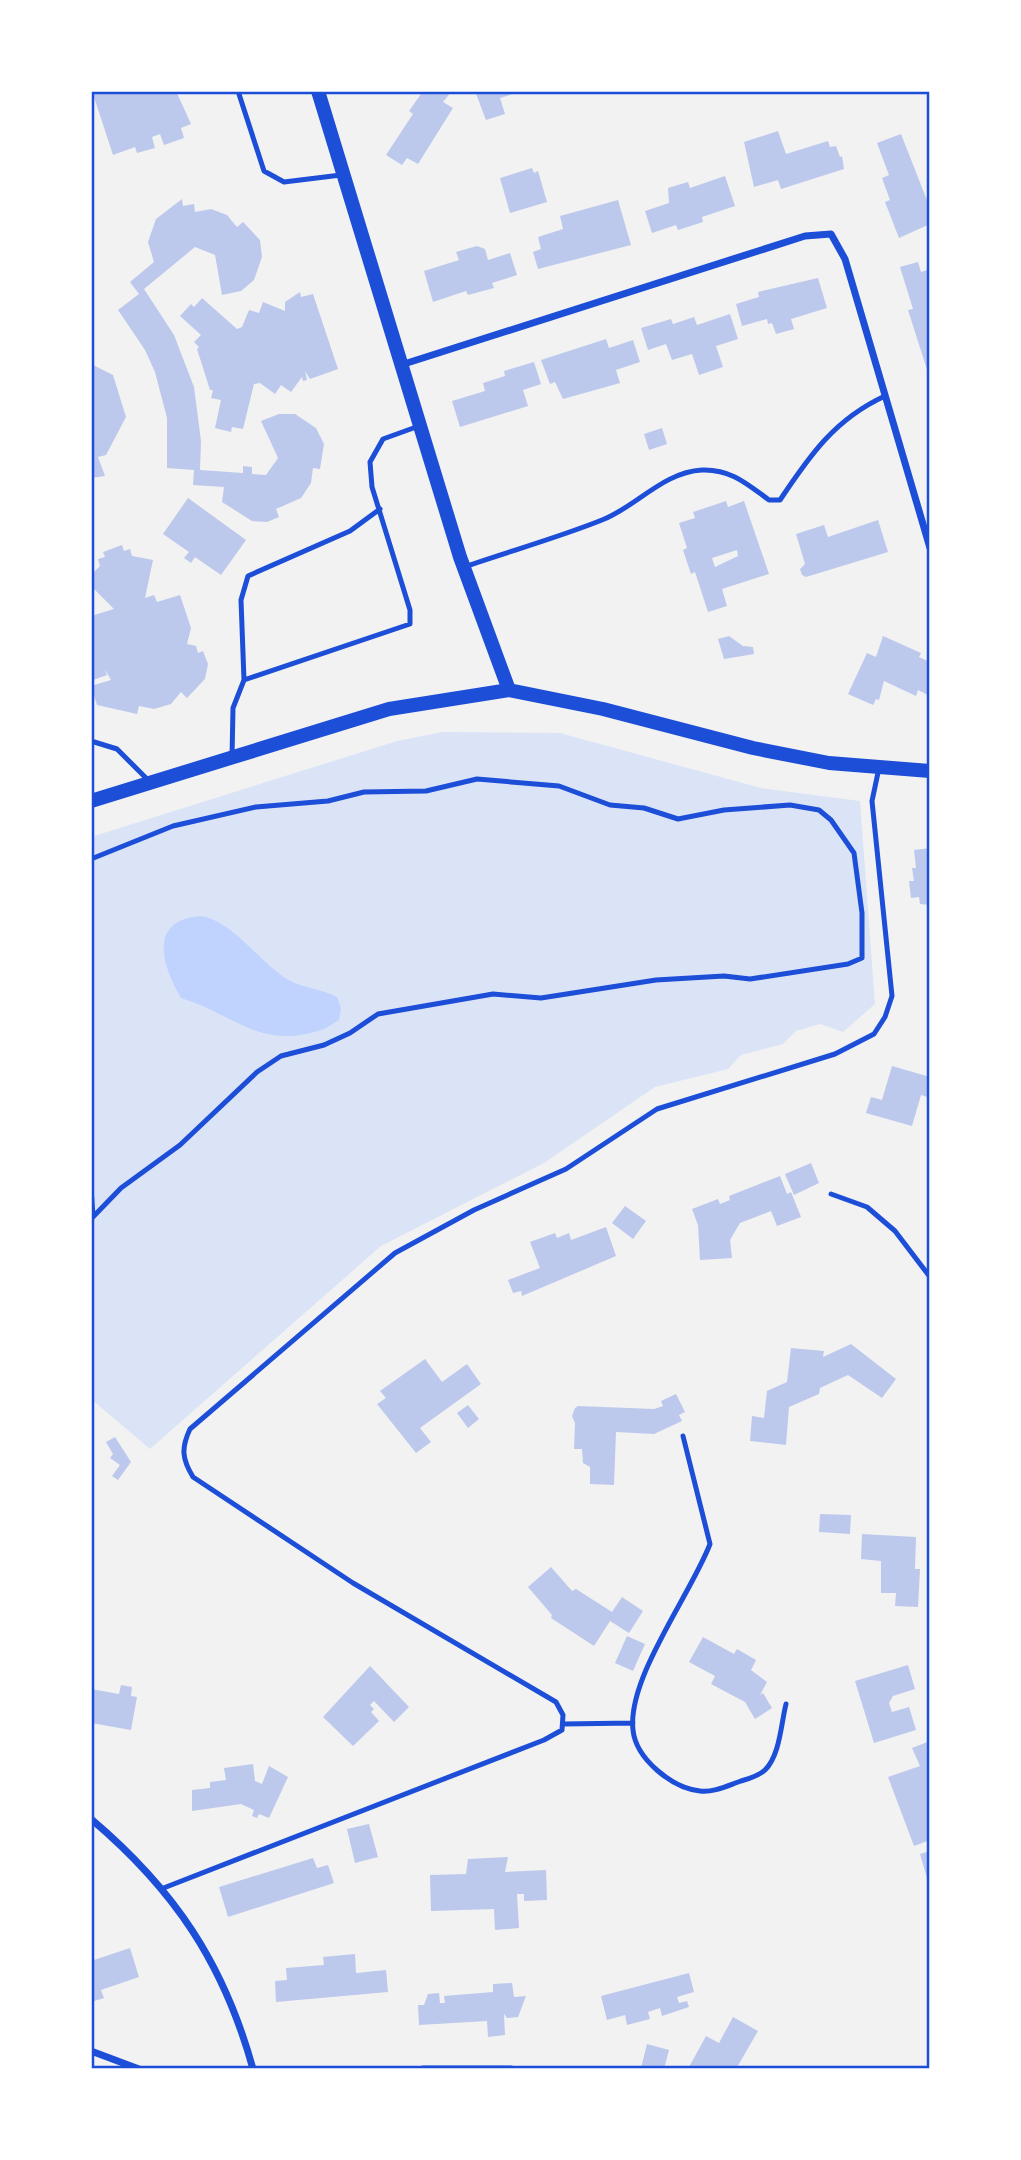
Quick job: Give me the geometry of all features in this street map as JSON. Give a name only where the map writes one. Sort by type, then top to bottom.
[{"type":"main road","points":[[318,91],[404,364],[464,567],[509,690]]},
{"type":"main road","points":[[91,801],[389,709],[509,690],[603,709],[753,748],[829,763],[930,771]]},
{"type":"street","points":[[404,364],[805,236],[831,234],[845,259],[930,548]]},
{"type":"street","points":[[91,1819],[162,1889],[213,1960],[239,2018],[253,2069]]},
{"type":"street","points":[[91,2051],[139,2069]]},
{"type":"street","points":[[423,2069],[511,2069]]},
{"type":"lane","points":[[238,91],[264,171],[284,182],[344,175]]},
{"type":"lane","points":[[464,567],[605,520],[680,475],[700,470],[722,471],[739,477],[769,500],[780,500],[828,435],[850,413],[885,396]]},
{"type":"lane","points":[[244,680],[410,624],[410,610],[372,487],[370,462],[383,439],[421,425]]},
{"type":"lane","points":[[232,757],[233,708],[244,680],[241,600],[248,576],[350,531],[380,509]]},
{"type":"lane","points":[[91,741],[117,749],[151,782]]},
{"type":"lane","points":[[162,1889],[544,1740],[562,1730],[563,1715],[556,1702],[353,1583],[193,1477],[183,1460],[184,1442],[190,1429],[395,1253],[474,1210],[566,1169],[657,1109],[835,1054],[874,1034],[885,1017],[892,996],[872,802],[879,768]]},
{"type":"lane","points":[[91,859],[173,826],[256,807],[328,801],[364,792],[426,792],[477,779],[559,786],[610,805],[644,808],[678,819],[724,810],[790,805],[819,810],[831,820],[854,853],[862,913],[862,958],[848,964],[750,979],[724,976],[656,980],[584,994],[541,998],[493,994],[377,1014],[350,1033],[324,1045],[281,1056],[257,1072],[180,1145],[121,1188],[92,1217]]},
{"type":"lane","points":[[91,1188],[92,1217]]},
{"type":"lane","points":[[831,1194],[867,1207],[895,1231],[930,1277]]},
{"type":"lane","points":[[683,1436],[710,1545],[656,1648],[635,1706],[633,1723],[638,1750],[671,1781],[700,1791],[718,1789],[765,1771],[774,1754],[786,1704]]},
{"type":"lane","points":[[563,1724],[633,1723]]},
{"type":"shaded area","points":[[443,732],[560,733],[761,788],[860,801],[875,1004],[843,1032],[820,1024],[796,1031],[783,1044],[741,1055],[728,1069],[655,1087],[544,1163],[381,1246],[150,1449],[91,1399],[91,837],[397,741]]},
{"type":"water","points":[[202,916],[224,925],[288,980],[337,997],[341,1008],[339,1020],[321,1030],[281,1036],[248,1028],[181,998],[168,971],[164,945],[166,934],[173,925],[185,919]]},
{"type":"building","points":[[92,91],[176,91],[191,124],[181,128],[184,138],[164,145],[160,134],[152,137],[155,148],[137,153],[135,147],[113,155]]},
{"type":"building","points":[[423,91],[451,92],[443,102],[453,108],[418,164],[407,158],[402,165],[386,155],[413,114],[409,111]]},
{"type":"building","points":[[475,91],[520,92],[500,98],[505,114],[486,120]]},
{"type":"building","points":[[778,131],[786,154],[828,141],[830,147],[836,146],[840,157],[842,156],[844,169],[781,189],[778,180],[754,187],[744,142]]},
{"type":"building","points":[[901,134],[930,208],[930,224],[899,238],[885,202],[890,200],[882,178],[889,175],[877,143]]},
{"type":"building","points":[[532,168],[534,173],[538,171],[547,202],[510,213],[500,178]]},
{"type":"building","points":[[725,176],[735,206],[702,217],[703,222],[678,230],[676,225],[652,233],[645,211],[669,203],[668,188],[688,182],[690,188]]},
{"type":"building","points":[[182,199],[183,206],[194,204],[195,212],[211,209],[227,215],[237,227],[243,222],[260,240],[262,257],[254,280],[241,291],[222,295],[215,255],[195,247],[144,289],[174,335],[194,387],[201,441],[200,470],[243,473],[243,466],[252,467],[252,474],[266,475],[278,458],[261,421],[279,414],[295,414],[316,428],[324,444],[320,469],[313,468],[311,483],[301,498],[276,509],[279,517],[267,522],[252,521],[222,502],[224,487],[193,485],[194,470],[167,468],[167,418],[155,372],[145,350],[118,310],[139,294],[130,282],[154,262],[148,242],[156,219]]},
{"type":"building","points":[[618,200],[631,245],[538,269],[533,252],[541,249],[538,237],[563,229],[560,216]]},
{"type":"building","points":[[477,246],[485,249],[488,260],[510,253],[517,275],[492,283],[494,288],[468,295],[466,291],[433,302],[424,271],[459,260],[456,252]]},
{"type":"building","points":[[918,262],[921,272],[930,269],[929,376],[908,310],[913,309],[900,267]]},
{"type":"building","points":[[818,278],[827,308],[791,319],[794,329],[776,334],[772,323],[768,324],[767,319],[742,326],[736,304],[759,297],[758,292]]},
{"type":"building","points":[[300,292],[301,297],[313,294],[338,369],[310,379],[305,371],[307,380],[303,381],[302,377],[291,392],[281,385],[275,394],[260,383],[254,384],[243,429],[232,427],[231,432],[215,428],[221,400],[211,398],[213,390],[210,390],[197,349],[199,347],[194,342],[201,335],[180,316],[191,304],[194,307],[202,298],[237,329],[242,327],[249,310],[259,313],[263,302],[285,311],[285,302]]},
{"type":"building","points":[[730,314],[738,339],[716,346],[723,367],[699,375],[692,354],[672,360],[666,344],[648,350],[641,328],[671,319],[673,324],[694,317],[697,325]]},
{"type":"building","points":[[606,339],[609,348],[633,340],[640,362],[616,370],[620,383],[563,399],[555,382],[550,384],[541,360]]},
{"type":"building","points":[[534,362],[541,384],[523,390],[528,406],[460,427],[452,401],[485,391],[483,383],[505,376],[504,371]]},
{"type":"building","points":[[91,364],[113,375],[126,417],[106,455],[98,457],[105,476],[91,478]]},
{"type":"building","points":[[662,428],[667,444],[649,450],[644,434]]},
{"type":"building","points":[[188,498],[246,540],[221,575],[195,557],[191,563],[184,558],[189,552],[163,534]]},
{"type":"building","points":[[726,501],[728,507],[744,501],[769,574],[722,589],[727,606],[708,612],[695,572],[691,574],[683,550],[687,548],[679,523],[695,518],[693,512]],"holes":[[[737,550],[738,556],[715,567],[712,558]]]},
{"type":"building","points":[[878,520],[888,552],[806,577],[802,575],[800,569],[805,564],[796,534],[824,525],[828,537]]},
{"type":"building","points":[[122,545],[124,551],[130,549],[132,556],[153,560],[145,598],[154,595],[157,602],[180,595],[191,628],[187,644],[196,646],[198,653],[203,651],[208,664],[205,679],[187,698],[181,692],[171,704],[154,709],[139,706],[137,714],[97,705],[91,686],[111,680],[105,669],[107,675],[93,680],[91,616],[114,609],[91,586],[91,575],[100,566],[98,559],[105,557],[103,552]]},
{"type":"building","points":[[729,636],[743,646],[753,647],[754,654],[724,659],[718,639]]},
{"type":"building","points":[[883,636],[921,653],[919,657],[930,662],[930,696],[918,690],[916,696],[884,681],[879,700],[876,699],[873,705],[848,694],[867,653],[876,657]]},
{"type":"building","points":[[930,848],[930,905],[920,904],[919,897],[911,898],[909,881],[914,881],[914,850]]},
{"type":"building","points":[[892,1066],[930,1077],[930,1098],[921,1095],[912,1126],[866,1113],[871,1097],[882,1100]]},
{"type":"building","points":[[811,1163],[819,1183],[794,1195],[785,1174]]},
{"type":"building","points":[[780,1176],[787,1194],[791,1192],[801,1217],[777,1226],[771,1211],[740,1223],[730,1240],[732,1258],[700,1260],[698,1225],[692,1209],[718,1199],[720,1204],[730,1200],[729,1196]]},
{"type":"building","points":[[625,1206],[646,1221],[633,1239],[612,1223]]},
{"type":"building","points":[[606,1227],[616,1256],[522,1296],[521,1291],[513,1293],[508,1280],[540,1268],[530,1242],[555,1233],[557,1238],[569,1233],[571,1240]]},
{"type":"building","points":[[851,1344],[896,1379],[882,1398],[848,1375],[820,1388],[819,1394],[789,1407],[786,1445],[750,1441],[752,1416],[764,1418],[767,1391],[787,1382],[791,1348],[824,1351],[823,1357]]},
{"type":"building","points":[[425,1359],[442,1382],[467,1364],[481,1384],[420,1428],[431,1442],[416,1453],[377,1404],[386,1398],[380,1391]]},
{"type":"building","points":[[676,1394],[685,1412],[679,1415],[682,1421],[654,1434],[616,1432],[614,1485],[590,1484],[590,1467],[583,1463],[582,1449],[574,1449],[575,1423],[572,1416],[575,1408],[654,1409],[663,1406],[661,1401]]},
{"type":"building","points":[[468,1405],[479,1419],[468,1428],[457,1413]]},
{"type":"building","points":[[115,1437],[131,1462],[118,1480],[112,1476],[120,1465],[110,1458],[113,1454],[106,1442]]},
{"type":"building","points":[[820,1514],[851,1515],[850,1534],[819,1532]]},
{"type":"building","points":[[862,1534],[916,1537],[915,1569],[920,1569],[918,1607],[895,1606],[896,1593],[881,1593],[881,1561],[861,1559]]},
{"type":"building","points":[[551,1567],[572,1591],[576,1589],[612,1612],[622,1597],[643,1611],[629,1633],[610,1621],[594,1646],[551,1618],[552,1615],[528,1587]]},
{"type":"building","points":[[627,1636],[645,1644],[633,1671],[615,1663]]},
{"type":"building","points":[[703,1637],[734,1654],[737,1649],[756,1660],[751,1670],[767,1682],[760,1695],[763,1693],[772,1708],[755,1719],[745,1702],[711,1684],[715,1676],[689,1662]]},
{"type":"building","points":[[908,1665],[915,1689],[893,1696],[889,1703],[892,1712],[909,1707],[916,1730],[874,1743],[855,1681]]},
{"type":"building","points":[[370,1666],[409,1707],[394,1722],[374,1701],[370,1705],[374,1709],[371,1712],[379,1721],[353,1746],[323,1717]]},
{"type":"building","points":[[121,1685],[132,1687],[131,1696],[137,1697],[131,1730],[91,1723],[91,1689],[119,1694]]},
{"type":"building","points":[[930,1741],[930,1840],[914,1846],[888,1777],[920,1766],[912,1748]]},
{"type":"building","points":[[253,1764],[255,1781],[262,1784],[269,1766],[288,1777],[269,1818],[259,1814],[257,1818],[252,1816],[254,1810],[241,1804],[192,1811],[192,1790],[210,1788],[210,1782],[226,1780],[224,1768]]},
{"type":"building","points":[[369,1824],[378,1857],[355,1863],[347,1829]]},
{"type":"building","points":[[930,1851],[930,1885],[929,1885],[920,1854]]},
{"type":"building","points":[[508,1857],[505,1872],[546,1870],[547,1900],[524,1901],[524,1894],[517,1894],[519,1928],[495,1930],[494,1909],[431,1911],[430,1875],[466,1874],[468,1859]]},
{"type":"building","points":[[313,1858],[317,1868],[328,1865],[334,1883],[228,1917],[219,1887]]},
{"type":"building","points":[[130,1948],[139,1977],[101,1990],[104,1998],[91,2002],[91,1961]]},
{"type":"building","points":[[355,1954],[356,1973],[386,1970],[388,1992],[276,2002],[275,1981],[287,1980],[286,1968],[324,1965],[323,1957]]},
{"type":"building","points":[[689,1973],[694,1992],[677,1997],[679,2003],[687,2001],[689,2007],[662,2016],[660,2008],[648,2012],[650,2019],[627,2025],[625,2015],[607,2020],[601,1996]]},
{"type":"building","points":[[512,1983],[514,1997],[526,1996],[518,2017],[507,2018],[504,2014],[505,2035],[488,2037],[487,2021],[419,2025],[418,2005],[424,2005],[428,1994],[439,1993],[440,2003],[445,2003],[444,1996],[493,1992],[493,1984]]},
{"type":"building","points":[[733,2017],[758,2031],[736,2069],[688,2069],[706,2036],[719,2043]]},
{"type":"building","points":[[647,2044],[669,2050],[664,2069],[641,2068]]}]
